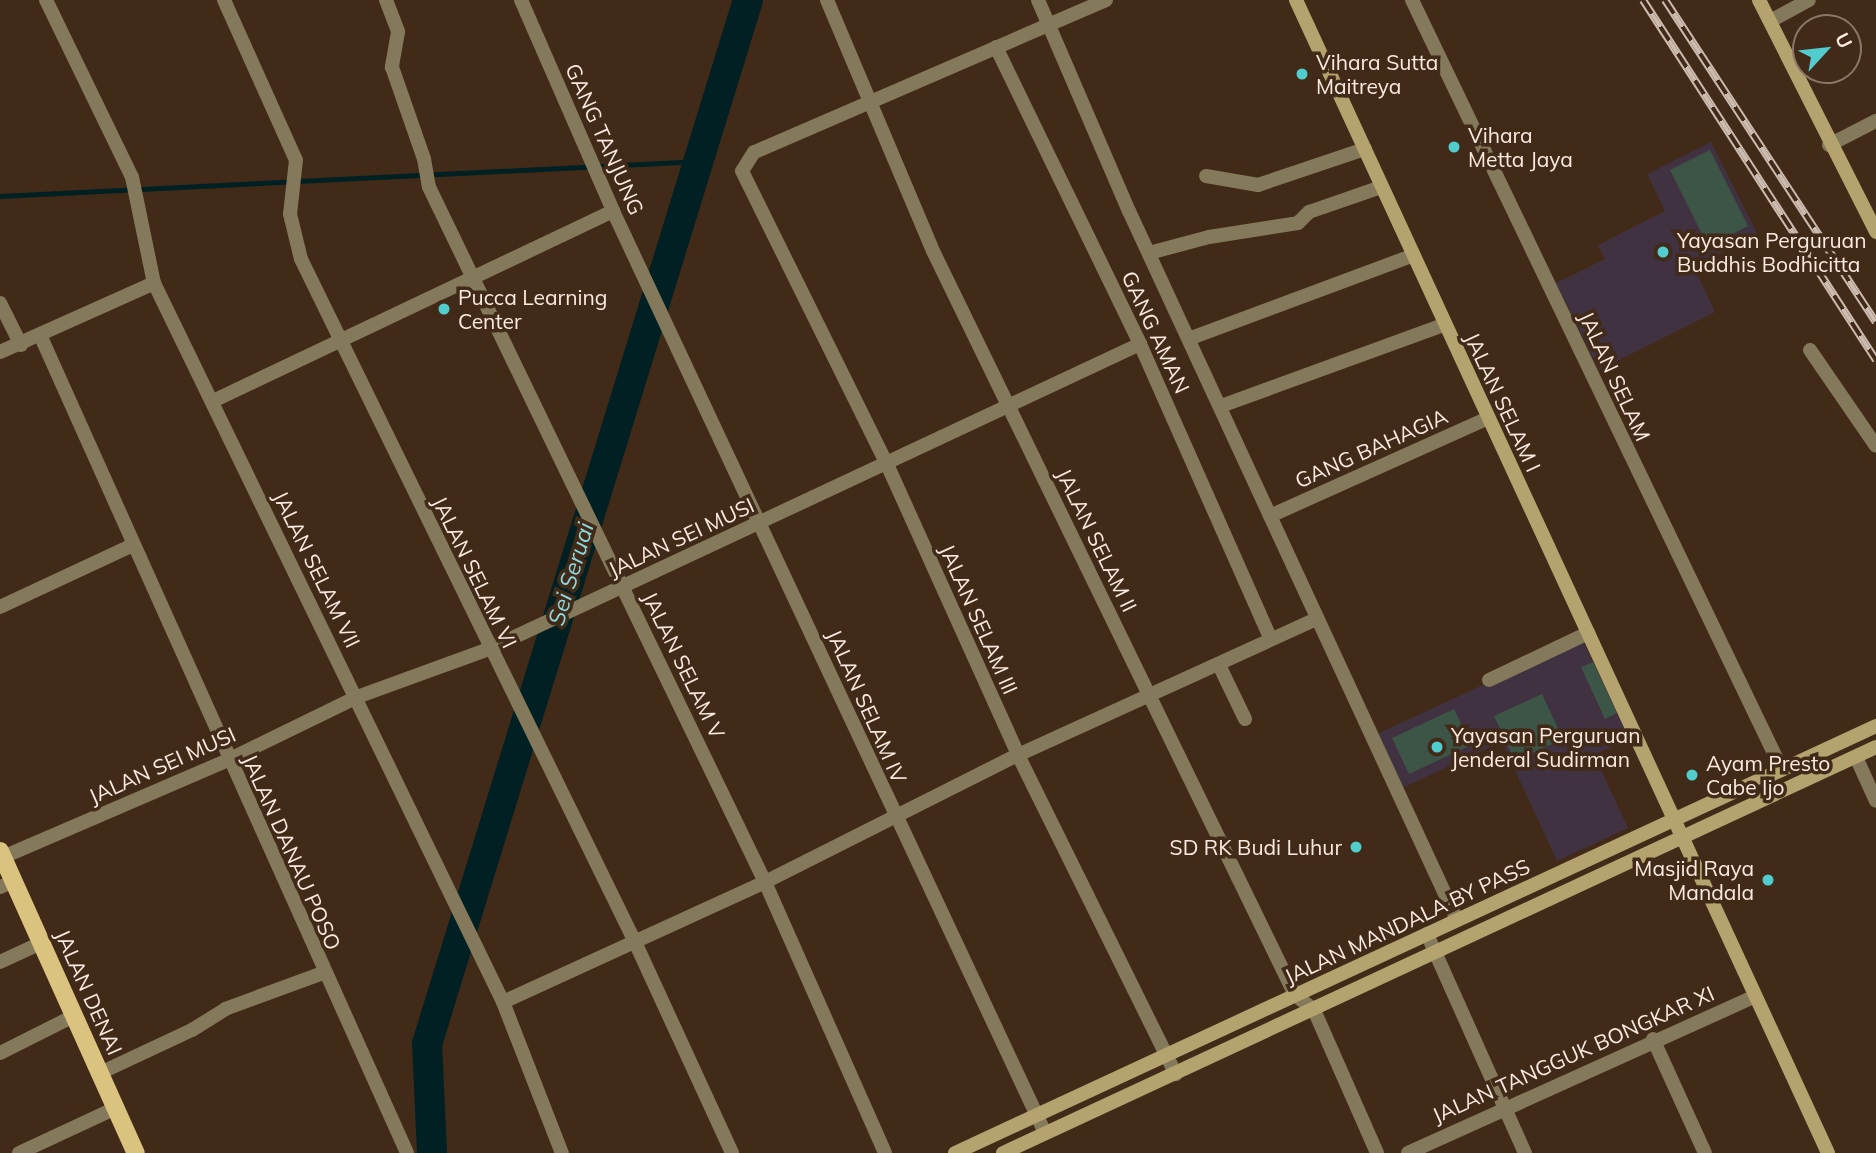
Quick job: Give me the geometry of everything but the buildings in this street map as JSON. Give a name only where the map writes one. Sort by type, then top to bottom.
[{"type":"main road","name":"JALAN DENAI","points":[[2,854],[7,884],[41,943],[136,1153]]},
{"type":"street","name":"JALAN SELAM VII","points":[[46,0],[132,177],[153,283],[357,697],[503,1002],[562,1153]]},
{"type":"street","name":"JALAN SELAM VI","points":[[224,0],[297,168],[290,214],[301,259],[337,339],[635,942],[732,1153]]},
{"type":"street","name":"JALAN SELAM V","points":[[386,0],[398,32],[391,67],[424,159],[427,179],[765,882],[885,1153]]},
{"type":"street","name":"GANG TANJUNG","points":[[520,0],[595,172],[653,295]]},
{"type":"street","name":"JALAN SELAM II","points":[[827,0],[868,101],[1007,405],[1295,995]]},
{"type":"street","points":[[1038,0],[1149,253],[1191,338],[1317,619],[1457,920]]},
{"type":"street","points":[[868,101],[1105,0]]},
{"type":"street","name":"JALAN SELAM I","points":[[1296,0],[1444,325],[1677,819],[1828,1153]]},
{"type":"street","name":"JALAN SELAM","points":[[1412,0],[1782,770]]},
{"type":"street","points":[[1759,0],[1829,145],[1876,232]]},
{"type":"street","points":[[1770,20],[1810,0]]},
{"type":"street","name":"GANG AMAN","points":[[996,47],[1140,344],[1271,639]]},
{"type":"street","name":"JALAN SELAM III","points":[[868,101],[754,152],[743,163],[744,181],[886,462],[1018,755],[1176,1074]]},
{"type":"street","points":[[1829,145],[1876,121]]},
{"type":"street","points":[[1206,176],[1258,184],[1365,149]]},
{"type":"street","points":[[1149,253],[1209,237],[1298,223],[1309,212],[1381,187]]},
{"type":"street","points":[[212,401],[471,275],[613,211]]},
{"type":"street","points":[[1191,338],[1412,256]]},
{"type":"street","points":[[0,352],[41,337],[153,283]]},
{"type":"street","name":"JALAN SELAM IV","points":[[653,295],[894,817],[1045,1133]]},
{"type":"street","points":[[0,303],[21,345]]},
{"type":"street","points":[[1221,406],[1444,325]]},
{"type":"street","name":"JALAN DANAU POSO","points":[[41,337],[323,973],[407,1153]]},
{"type":"street","name":"JALAN SEI MUSI","points":[[2,854],[228,760],[357,697],[489,649],[761,524],[886,462],[1140,344]]},
{"type":"street","points":[[1810,350],[1876,446]]},
{"type":"street","name":"GANG BAHAGIA","points":[[1270,516],[1488,418]]},
{"type":"street","points":[[0,607],[133,545]]},
{"type":"street","points":[[503,1002],[765,882],[1018,755],[1317,619]]},
{"type":"street","points":[[1489,680],[1588,633]]},
{"type":"street","points":[[1219,665],[1245,719]]},
{"type":"street","name":"JALAN MANDALA BY PASS","points":[[955,1153],[1168,1058],[1295,995],[1876,726]]},
{"type":"street","name":"JALAN MANDALA BY PASS","points":[[1003,1153],[1876,747]]},
{"type":"street","points":[[1856,757],[1876,801]]},
{"type":"street","points":[[1427,934],[1525,1153]]},
{"type":"street","points":[[0,962],[41,943]]},
{"type":"street","points":[[100,1073],[192,1030],[225,1009],[323,973]]},
{"type":"street","points":[[1295,995],[1314,1010],[1377,1153]]},
{"type":"street","name":"JALAN TANGGUK BONGKAR XI","points":[[1408,1153],[1653,1039],[1755,996]]},
{"type":"street","points":[[0,1053],[74,1016]]},
{"type":"street","points":[[1653,1039],[1705,1153]]},
{"type":"street","points":[[19,1153],[116,1108]]},
{"type":"shaded area","name":"Yayasan Perguruan Buddhis Bodhicitta","points":[[1711,142],[1758,235],[1694,267],[1715,312],[1599,370],[1556,283],[1605,259],[1598,245],[1665,211],[1647,174]]},
{"type":"shaded area","name":"Yayasan Perguruan Jenderal Sudirman","points":[[1582,639],[1629,739],[1594,755],[1628,828],[1557,861],[1502,742],[1402,788],[1377,734]]},
{"type":"green space","points":[[1710,150],[1748,226],[1708,246],[1670,170]]},
{"type":"green space","points":[[1593,662],[1617,713],[1605,719],[1581,667]]},
{"type":"green space","points":[[1542,694],[1563,739],[1515,761],[1494,716]]},
{"type":"green space","points":[[1454,709],[1471,745],[1409,774],[1392,738]]},
{"type":"waterway","name":"Sei Seruai","points":[[432,1153],[427,1044],[748,0]]},
{"type":"waterway","points":[[0,196],[700,161]]},
{"type":"railway","points":[[1643,0],[1876,360]]},
{"type":"railway","points":[[1665,0],[1876,322]]},
{"type":"place","name":"Vihara Sutta Maitreya","points":[[1302,74]]},
{"type":"place","name":"Vihara Metta Jaya","points":[[1454,147]]},
{"type":"place","name":"Yayasan Perguruan Buddhis Bodhicitta","points":[[1663,252]]},
{"type":"place","name":"Pucca Learning Center","points":[[444,309]]},
{"type":"place","name":"Yayasan Perguruan Jenderal Sudirman","points":[[1437,747]]},
{"type":"place","name":"Ayam Presto Cabe Ijo","points":[[1692,775]]},
{"type":"place","name":"SD RK Budi Luhur","points":[[1356,847]]},
{"type":"place","name":"Masjid Raya Mandala","points":[[1768,880]]}]
